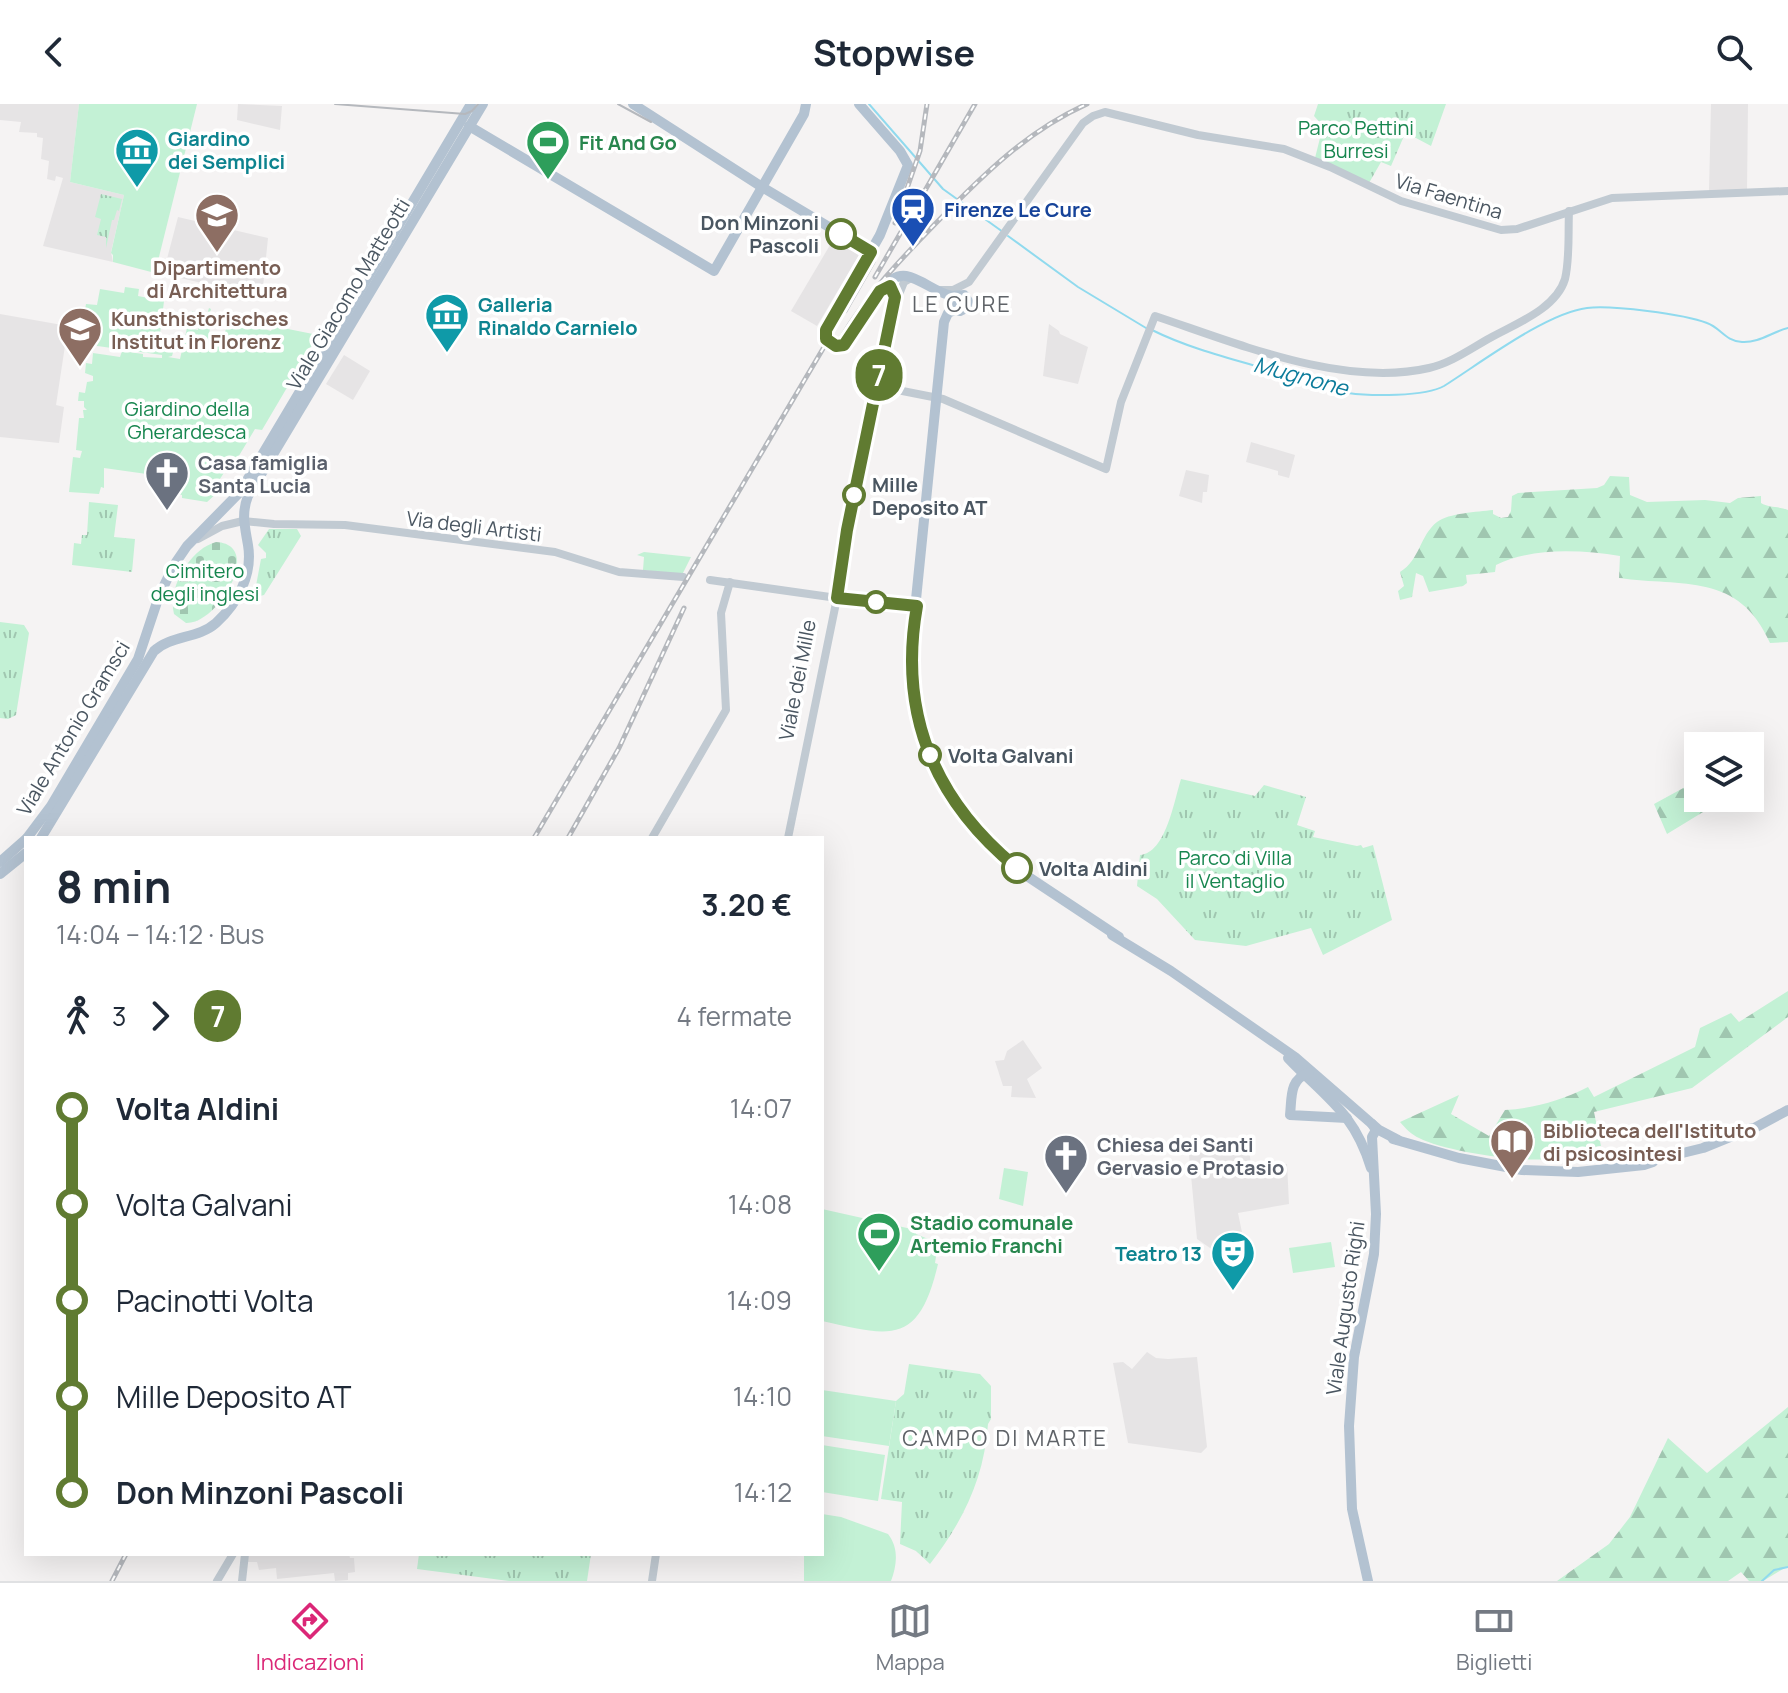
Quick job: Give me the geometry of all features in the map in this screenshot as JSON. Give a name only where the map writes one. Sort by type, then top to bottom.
[{"type":"main road","name":"Viale Giacomo Matteotti","points":[[243,498],[471,104]]},
{"type":"main road","name":"Viale Giacomo Matteotti","points":[[243,498],[483,104]]},
{"type":"main road","points":[[633,104],[871,252]]},
{"type":"main road","points":[[469,126],[714,271],[804,114],[806,104]]},
{"type":"main road","points":[[859,104],[908,163],[871,252],[825,332],[826,338],[833,345],[845,344],[880,291],[894,277],[912,278],[954,297],[952,303],[955,310],[945,318],[911,649],[913,694],[924,741],[947,791],[972,826],[999,854],[1096,923],[1209,997],[1220,1001],[1372,1124],[1398,1140]]},
{"type":"main road","points":[[880,291],[889,286],[894,289],[893,310]]},
{"type":"main road","name":"Viale dei Mille","points":[[835,597],[893,310]]},
{"type":"main road","points":[[243,498],[243,521]]},
{"type":"main road","name":"Viale Antonio Gramsci","points":[[29,836],[51,806],[140,654],[163,585],[187,546],[243,498]]},
{"type":"main road","name":"Viale Antonio Gramsci","points":[[42,836],[150,658],[164,644],[208,629],[235,601],[249,566],[243,521]]},
{"type":"main road","points":[[835,597],[917,606]]},
{"type":"main road","name":"Viale Antonio Gramsci","points":[[0,862],[24,842]]},
{"type":"main road","points":[[0,874],[24,855]]},
{"type":"main road","points":[[1309,1074],[1293,1085],[1290,1115],[1347,1118]]},
{"type":"main road","name":"Viale Augusto Righi","points":[[1309,1074],[1360,1136],[1375,1181]]},
{"type":"main road","points":[[1360,1136],[1398,1140],[1459,1158],[1513,1169],[1559,1172],[1653,1162],[1734,1136],[1788,1110]]},
{"type":"main road","name":"Viale Augusto Righi","points":[[1368,1581],[1354,1521],[1349,1437],[1354,1357],[1374,1254],[1372,1137],[1376,1130],[1372,1124]]},
{"type":"street","name":"Via Faentina","points":[[939,289],[951,291],[969,282],[1084,122],[1097,114],[1109,112],[1198,135],[1284,149],[1401,201],[1480,226],[1513,230],[1603,199],[1788,191]]},
{"type":"street","points":[[877,386],[937,397],[1106,469],[1120,406],[1154,318],[1264,353],[1353,372],[1415,370],[1447,362],[1541,309],[1551,300],[1565,278],[1569,211]]},
{"type":"street","points":[[893,310],[904,283],[912,278]]},
{"type":"street","points":[[243,498],[251,514],[268,524]]},
{"type":"street","points":[[187,546],[217,528],[243,521]]},
{"type":"street","name":"Via degli Artisti","points":[[243,521],[345,525],[549,551],[631,573],[683,577]]},
{"type":"street","points":[[710,580],[835,597]]},
{"type":"street","points":[[653,836],[713,734],[723,710],[721,613],[730,582]]},
{"type":"street","name":"Viale dei Mille","points":[[786,836],[835,597]]},
{"type":"street","points":[[217,1581],[232,1556]]},
{"type":"street","points":[[242,1581],[245,1556]]},
{"type":"street","points":[[652,1581],[656,1556]]},
{"type":"shaded area","points":[[0,104],[79,104],[70,182],[124,195],[111,252],[113,262],[43,246],[63,178],[56,176],[55,181],[47,179],[49,161],[41,159],[43,138],[37,137],[37,133],[19,132],[21,122],[0,120]]},
{"type":"shaded area","points":[[238,104],[282,106],[280,130],[237,120]]},
{"type":"shaded area","points":[[1711,104],[1748,104],[1747,191],[1709,192]]},
{"type":"shaded area","name":"Dipartimento di Architettura","points":[[178,217],[268,238],[262,297],[163,274]]},
{"type":"shaded area","points":[[833,240],[859,255],[817,326],[791,311]]},
{"type":"shaded area","points":[[0,314],[68,326],[56,405],[64,407],[59,443],[0,437]]},
{"type":"shaded area","points":[[1049,324],[1060,334],[1088,347],[1078,384],[1043,376]]},
{"type":"shaded area","points":[[344,355],[370,371],[353,400],[326,384]]},
{"type":"shaded area","points":[[1251,442],[1295,455],[1289,478],[1278,475],[1278,471],[1246,462]]},
{"type":"shaded area","points":[[1186,470],[1209,475],[1202,503],[1179,496]]},
{"type":"shaded area","points":[[1023,1040],[1042,1068],[1027,1079],[1036,1098],[1011,1097],[1012,1086],[1003,1086],[995,1061],[1004,1060],[1007,1051]]},
{"type":"shaded area","points":[[1249,1147],[1251,1166],[1287,1164],[1289,1204],[1238,1213],[1244,1242],[1213,1250],[1197,1239],[1189,1154]]},
{"type":"shaded area","points":[[1147,1352],[1156,1358],[1197,1357],[1207,1447],[1201,1453],[1128,1443],[1113,1363],[1123,1362],[1132,1369]]},
{"type":"shaded area","points":[[248,1556],[350,1556],[354,1558],[355,1572],[348,1573],[348,1580],[335,1581],[334,1573],[277,1579],[276,1568],[259,1570],[257,1562],[247,1562]]},
{"type":"green space","name":"Giardino dei Semplici","points":[[79,104],[197,104],[155,273],[113,262],[111,253],[124,195],[70,182]]},
{"type":"green space","name":"Parco Pettini Burresi","points":[[1318,104],[1446,104],[1431,146],[1404,136],[1391,166],[1381,162],[1369,183],[1315,158],[1323,126],[1314,116]]},
{"type":"green space","points":[[101,194],[122,199],[119,211],[112,220],[106,248],[106,237],[97,235],[101,219],[95,217]]},
{"type":"green space","name":"Giardino della Gherardesca","points":[[125,287],[139,289],[138,296],[164,301],[159,342],[175,345],[172,356],[168,357],[180,359],[187,328],[198,330],[198,327],[188,324],[192,311],[206,318],[209,308],[209,316],[213,317],[209,333],[224,335],[231,313],[250,318],[249,325],[271,331],[273,326],[318,335],[262,430],[255,429],[234,464],[231,462],[214,488],[217,493],[207,502],[166,492],[168,477],[104,468],[104,488],[101,487],[99,494],[69,492],[73,457],[80,458],[82,451],[76,450],[79,418],[84,418],[83,410],[87,410],[84,401],[78,401],[79,392],[85,393],[87,382],[93,381],[93,376],[85,373],[86,363],[92,364],[93,353],[120,357],[122,351],[162,358],[162,355],[83,344],[84,340],[80,339],[86,304],[97,305],[100,289],[124,293]]},
{"type":"green space","points":[[1610,476],[1629,477],[1630,495],[1647,502],[1705,500],[1730,503],[1738,498],[1761,496],[1761,503],[1788,510],[1788,642],[1770,643],[1757,620],[1742,604],[1725,594],[1707,587],[1619,578],[1620,556],[1605,554],[1573,551],[1526,555],[1496,565],[1495,572],[1466,575],[1467,583],[1463,586],[1429,592],[1423,576],[1416,573],[1412,597],[1400,600],[1398,591],[1404,586],[1400,572],[1412,561],[1431,527],[1442,519],[1493,510],[1493,514],[1501,518],[1508,517],[1512,496],[1518,493],[1597,488],[1604,485]]},
{"type":"green space","points":[[89,502],[118,505],[114,537],[135,539],[132,572],[72,565],[74,543],[81,544],[82,535],[87,535]]},
{"type":"green space","points":[[269,529],[297,529],[301,536],[264,595],[260,596],[255,591],[261,559],[266,558],[266,553],[258,545]]},
{"type":"green space","name":"Cimitero degli inglesi","points":[[216,542],[230,546],[236,556],[231,584],[211,611],[199,620],[186,623],[174,614],[177,582],[189,561],[206,546]]},
{"type":"green space","points":[[644,552],[691,557],[682,575],[643,570],[644,557],[637,555]]},
{"type":"green space","points":[[0,622],[24,625],[29,633],[16,715],[8,719],[0,718]]},
{"type":"green space","name":"Parco di Villa il Ventaglio","points":[[1181,779],[1255,796],[1264,785],[1306,797],[1297,825],[1315,831],[1313,837],[1361,845],[1363,848],[1373,845],[1392,920],[1323,955],[1311,928],[1246,946],[1195,940],[1157,899],[1137,886],[1140,855],[1149,852],[1163,836]]},
{"type":"green space","points":[[1684,788],[1684,812],[1703,812],[1667,834],[1654,804]]},
{"type":"green space","points":[[1788,991],[1788,1017],[1692,1088],[1594,1112],[1601,1146],[1560,1152],[1557,1158],[1508,1158],[1432,1143],[1414,1135],[1400,1122],[1459,1095],[1451,1114],[1489,1136],[1505,1110],[1547,1103],[1588,1087],[1594,1097],[1695,1047],[1700,1028],[1731,1013],[1739,1022]]},
{"type":"green space","points":[[1004,1168],[1028,1172],[1023,1206],[999,1199]]},
{"type":"green space","name":"Stadio comunale Artemio Franchi","points":[[824,1209],[916,1230],[916,1234],[933,1241],[937,1250],[935,1263],[938,1264],[930,1290],[922,1309],[911,1322],[899,1329],[867,1330],[824,1321]]},
{"type":"green space","points":[[1331,1242],[1335,1267],[1293,1273],[1289,1248]]},
{"type":"green space","points":[[909,1364],[980,1374],[991,1386],[991,1419],[977,1480],[962,1515],[930,1564],[916,1551],[900,1544],[902,1502],[881,1499],[896,1401],[904,1394]]},
{"type":"green space","points":[[824,1390],[896,1401],[889,1446],[824,1436]]},
{"type":"green space","points":[[1788,1407],[1788,1566],[1763,1581],[1749,1581],[1741,1572],[1728,1581],[1557,1581],[1609,1544],[1630,1517],[1668,1438],[1707,1473]]},
{"type":"green space","points":[[824,1445],[885,1455],[878,1501],[824,1492]]},
{"type":"green space","points":[[824,1514],[841,1517],[888,1534],[894,1545],[895,1569],[891,1581],[804,1581],[804,1556],[824,1556]]},
{"type":"green space","points":[[419,1556],[591,1556],[587,1581],[509,1581],[417,1569]]},
{"type":"waterway","name":"Mugnone","points":[[869,104],[943,189],[1003,232]]},
{"type":"waterway","name":"Mugnone","points":[[1008,236],[1078,287],[1146,328]]},
{"type":"waterway","name":"Mugnone","points":[[1152,330],[1200,349],[1296,375],[1342,392],[1383,395],[1435,390],[1533,329],[1552,319],[1587,308],[1629,309],[1682,316],[1707,323],[1731,339],[1742,342],[1788,328]]},
{"type":"waterway","points":[[1762,1581],[1774,1570],[1788,1567]]},
{"type":"tram line","points":[[335,104],[465,114],[478,104]]},
{"type":"tram line","points":[[618,104],[651,122]]},
{"type":"railway","points":[[895,223],[920,151],[927,104]]},
{"type":"railway","points":[[875,277],[975,104]]},
{"type":"railway","points":[[840,340],[885,278],[972,187],[1025,141],[1087,104]]},
{"type":"railway","points":[[845,311],[873,262]]},
{"type":"railway","points":[[535,836],[824,347]]},
{"type":"railway","points":[[569,836],[619,748],[684,608]]},
{"type":"railway","points":[[112,1581],[125,1556]]},
{"type":"bus line","name":"7","points":[[841,234],[871,252],[826,330],[826,339],[836,346],[844,345],[880,291],[890,286],[895,297],[847,530],[837,598],[917,606],[911,644],[912,683],[927,749],[942,782],[963,815],[999,854],[1017,868]]},
{"type":"place","name":"Fit And Go","points":[[548,181]]},
{"type":"place","name":"Giardino dei Semplici","points":[[137,189]]},
{"type":"place","name":"Don Minzoni Pascoli","points":[[841,234]]},
{"type":"place","name":"Firenze Le Cure","points":[[913,248]]},
{"type":"place","name":"Dipartimento di Architettura","points":[[217,254]]},
{"type":"place","name":"Galleria Rinaldo Carnielo","points":[[447,354]]},
{"type":"place","name":"Kunsthistorisches Institut in Florenz","points":[[80,368]]},
{"type":"place","name":"Mille Deposito AT","points":[[854,495]]},
{"type":"place","name":"Casa famiglia Santa Lucia","points":[[167,512]]},
{"type":"place","name":"Volta Galvani","points":[[930,755]]},
{"type":"place","name":"Volta Aldini","points":[[1017,868]]},
{"type":"place","name":"Biblioteca dell'Istituto di psicosintesi","points":[[1512,1180]]},
{"type":"place","name":"Chiesa dei Santi Gervasio e Protasio","points":[[1066,1195]]},
{"type":"place","name":"Stadio comunale Artemio Franchi","points":[[879,1273]]},
{"type":"place","name":"Teatro 13","points":[[1233,1292]]},
{"type":"district","name":"LE CURE","points":[[962,304]]},
{"type":"district","name":"CAMPO DI MARTE","points":[[1005,1438]]}]
